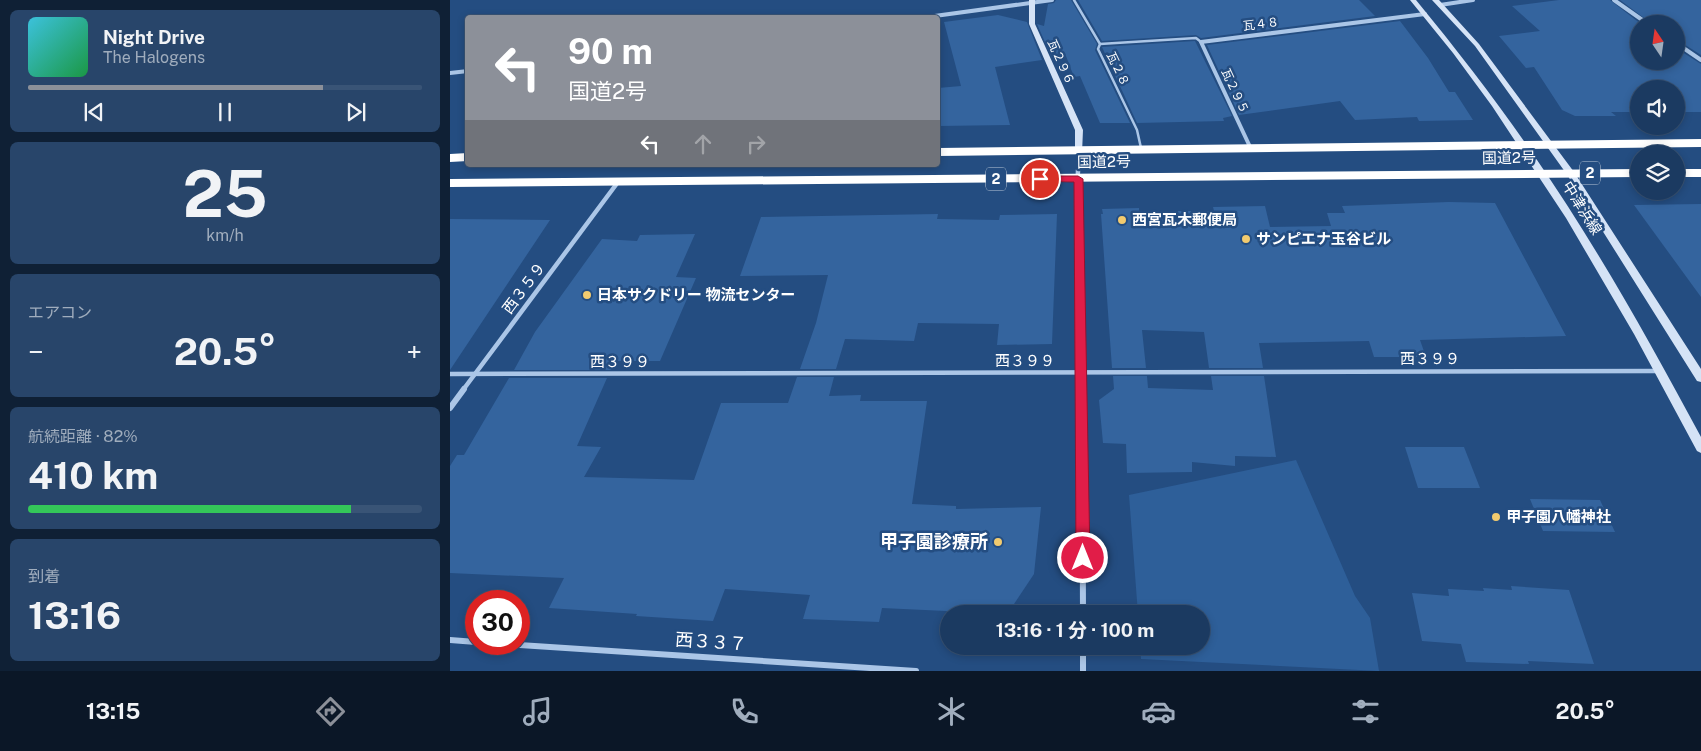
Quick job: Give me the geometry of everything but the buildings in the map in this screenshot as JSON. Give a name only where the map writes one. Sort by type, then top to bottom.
[{"type":"highway","name":"国道2号","points":[[940,152],[1701,143]]},
{"type":"highway","points":[[450,158],[465,158]]},
{"type":"highway","name":"国道2号","points":[[450,183],[1630,173]]},
{"type":"highway","points":[[1685,173],[1701,173]]},
{"type":"street","points":[[940,15],[1052,0]]},
{"type":"street","name":"中津浜線","points":[[1413,0],[1453,47],[1560,200],[1661,371],[1701,448]]},
{"type":"street","points":[[1437,2],[1473,0]]},
{"type":"street","points":[[1614,0],[1635,15]]},
{"type":"street","name":"瓦２９６","points":[[1032,2],[1032,24],[1078,130],[1079,151]]},
{"type":"street","name":"中津浜線","points":[[1437,2],[1477,45],[1571,174],[1700,374]]},
{"type":"street","name":"瓦４８","points":[[1201,42],[1425,14]]},
{"type":"street","name":"瓦２９５","points":[[1201,42],[1251,149]]},
{"type":"street","points":[[1685,49],[1701,60]]},
{"type":"street","points":[[450,73],[465,71]]},
{"type":"street","points":[[1079,151],[1083,605]]},
{"type":"street","name":"西３５９","points":[[450,408],[618,182]]},
{"type":"street","name":"西３９９","points":[[450,374],[1082,374],[1661,371]]},
{"type":"street","points":[[450,640],[465,641]]},
{"type":"street","name":"西３３７","points":[[530,646],[916,671]]},
{"type":"street","points":[[1083,655],[1083,671]]},
{"type":"lane","name":"瓦２８","points":[[1074,0],[1100,44],[1098,49],[1137,130],[1142,150]]},
{"type":"lane","name":"瓦４８","points":[[1100,44],[1196,38],[1201,42]]},
{"type":"shaded area","points":[[1296,460],[1355,596],[1370,618],[1379,671],[1141,659],[1141,655],[1210,655],[1210,605],[1137,605],[1129,495]]},
{"type":"place","name":"西宮瓦木郵便局","points":[[1122,220]]},
{"type":"place","name":"サンピエナ玉谷ビル","points":[[1246,239]]},
{"type":"place","name":"日本サクドリー 物流センター","points":[[587,295]]},
{"type":"place","name":"甲子園八幡神社","points":[[1496,517]]},
{"type":"place","name":"甲子園診療所","points":[[998,542]]},
{"type":"route","points":[[1040,179],[1078,179],[1083,558]]}]
